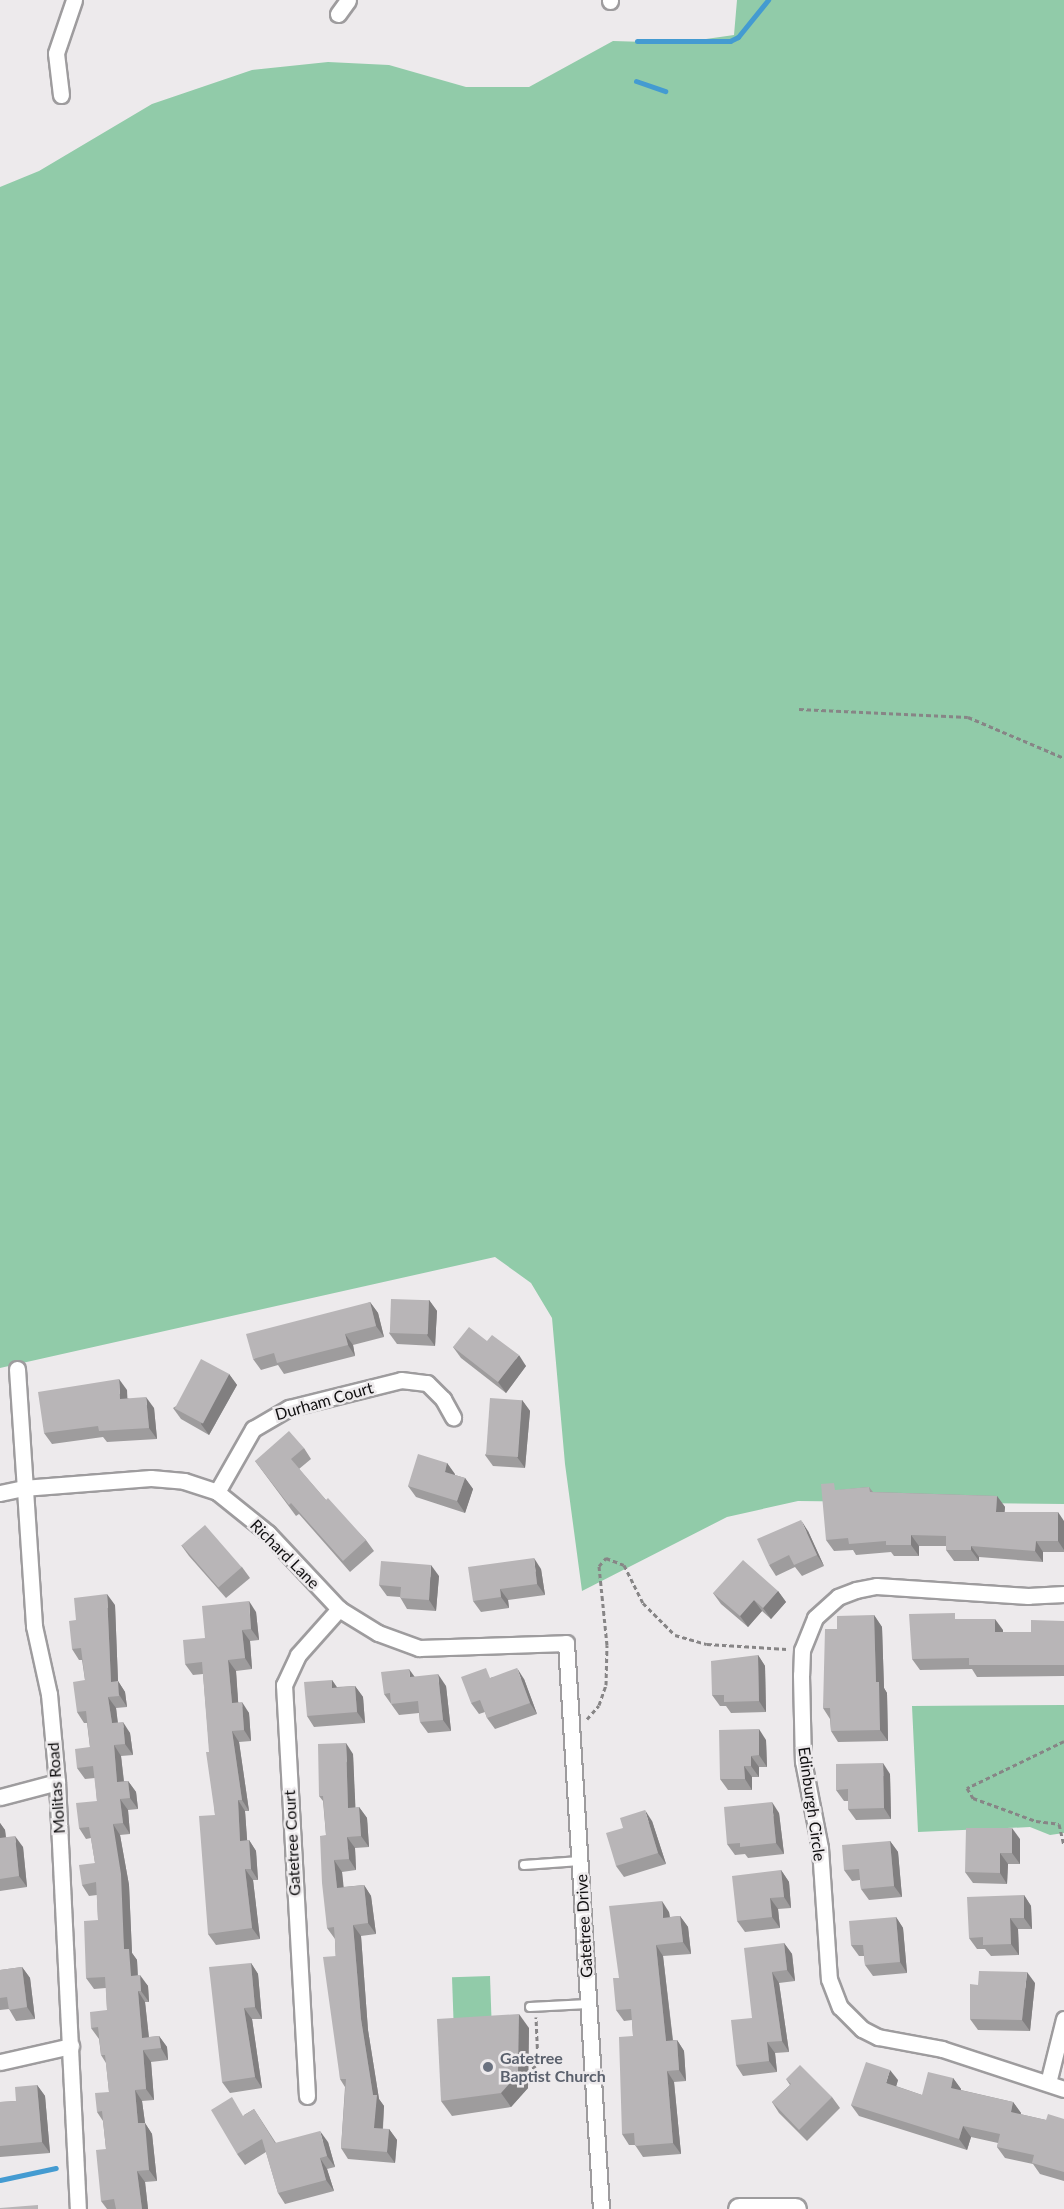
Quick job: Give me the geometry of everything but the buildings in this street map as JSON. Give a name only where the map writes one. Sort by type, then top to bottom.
[{"type":"street","points":[[61,95],[56,53],[74,0]]},
{"type":"street","points":[[338,14],[348,0]]},
{"type":"street","name":"Molitas Road","points":[[17,1369],[22,1488],[34,1626],[49,1694],[57,1782],[78,2209]]},
{"type":"street","name":"Durham Court","points":[[218,1492],[254,1429],[289,1408],[401,1380],[427,1383],[443,1399],[453,1418]]},
{"type":"street","name":"Richard Lane","points":[[0,1493],[22,1488],[151,1478],[184,1481],[218,1492],[268,1533],[339,1609],[378,1633],[419,1648],[566,1642]]},
{"type":"street","name":"Edinburgh Circle","points":[[1064,1594],[1028,1596],[876,1586],[856,1590],[823,1609],[808,1630],[802,1650],[803,1761],[820,1848],[829,1979],[840,2007],[862,2030],[878,2037],[942,2049],[1064,2089]]},
{"type":"street","name":"Gatetree Court","points":[[307,2096],[284,1685],[298,1655],[339,1609]]},
{"type":"street","name":"Gatetree Drive","points":[[566,1642],[601,2209]]},
{"type":"street","points":[[0,1797],[57,1782]]},
{"type":"street","points":[[1048,2083],[1064,2019]]},
{"type":"street","points":[[0,2062],[70,2046]]},
{"type":"street","points":[[739,2209],[795,2209]]},
{"type":"lane","points":[[524,1864],[580,1861]]},
{"type":"lane","points":[[533,2006],[588,2004]]},
{"type":"path","points":[[799,709],[968,717],[1064,758]]},
{"type":"path","points":[[572,1732],[590,1716],[604,1695],[608,1652],[598,1566],[606,1558],[624,1564],[643,1603],[675,1635],[714,1644],[802,1650]]},
{"type":"path","points":[[1064,1741],[967,1788],[973,1798],[1036,1821],[1059,1824],[1064,1845]]},
{"type":"path","points":[[527,2074],[538,2063],[533,2006]]},
{"type":"green space","points":[[737,0],[1064,0],[1064,1504],[798,1501],[727,1517],[582,1591],[565,1464],[552,1318],[531,1283],[495,1257],[0,1368],[0,187],[39,171],[152,104],[252,70],[328,62],[389,65],[466,87],[529,87],[613,41],[678,43],[734,35]]},
{"type":"green space","points":[[1064,1705],[1064,1833],[1050,1835],[1030,1827],[918,1832],[912,1706]]},
{"type":"green space","points":[[490,1976],[492,2022],[454,2023],[452,1977]]},
{"type":"waterway","points":[[637,41],[730,41],[738,37],[768,0]]},
{"type":"waterway","points":[[636,81],[665,91]]},
{"type":"waterway","points":[[0,2180],[56,2168]]},
{"type":"place","name":"Gatetree Baptist Church","points":[[488,2067]]}]
